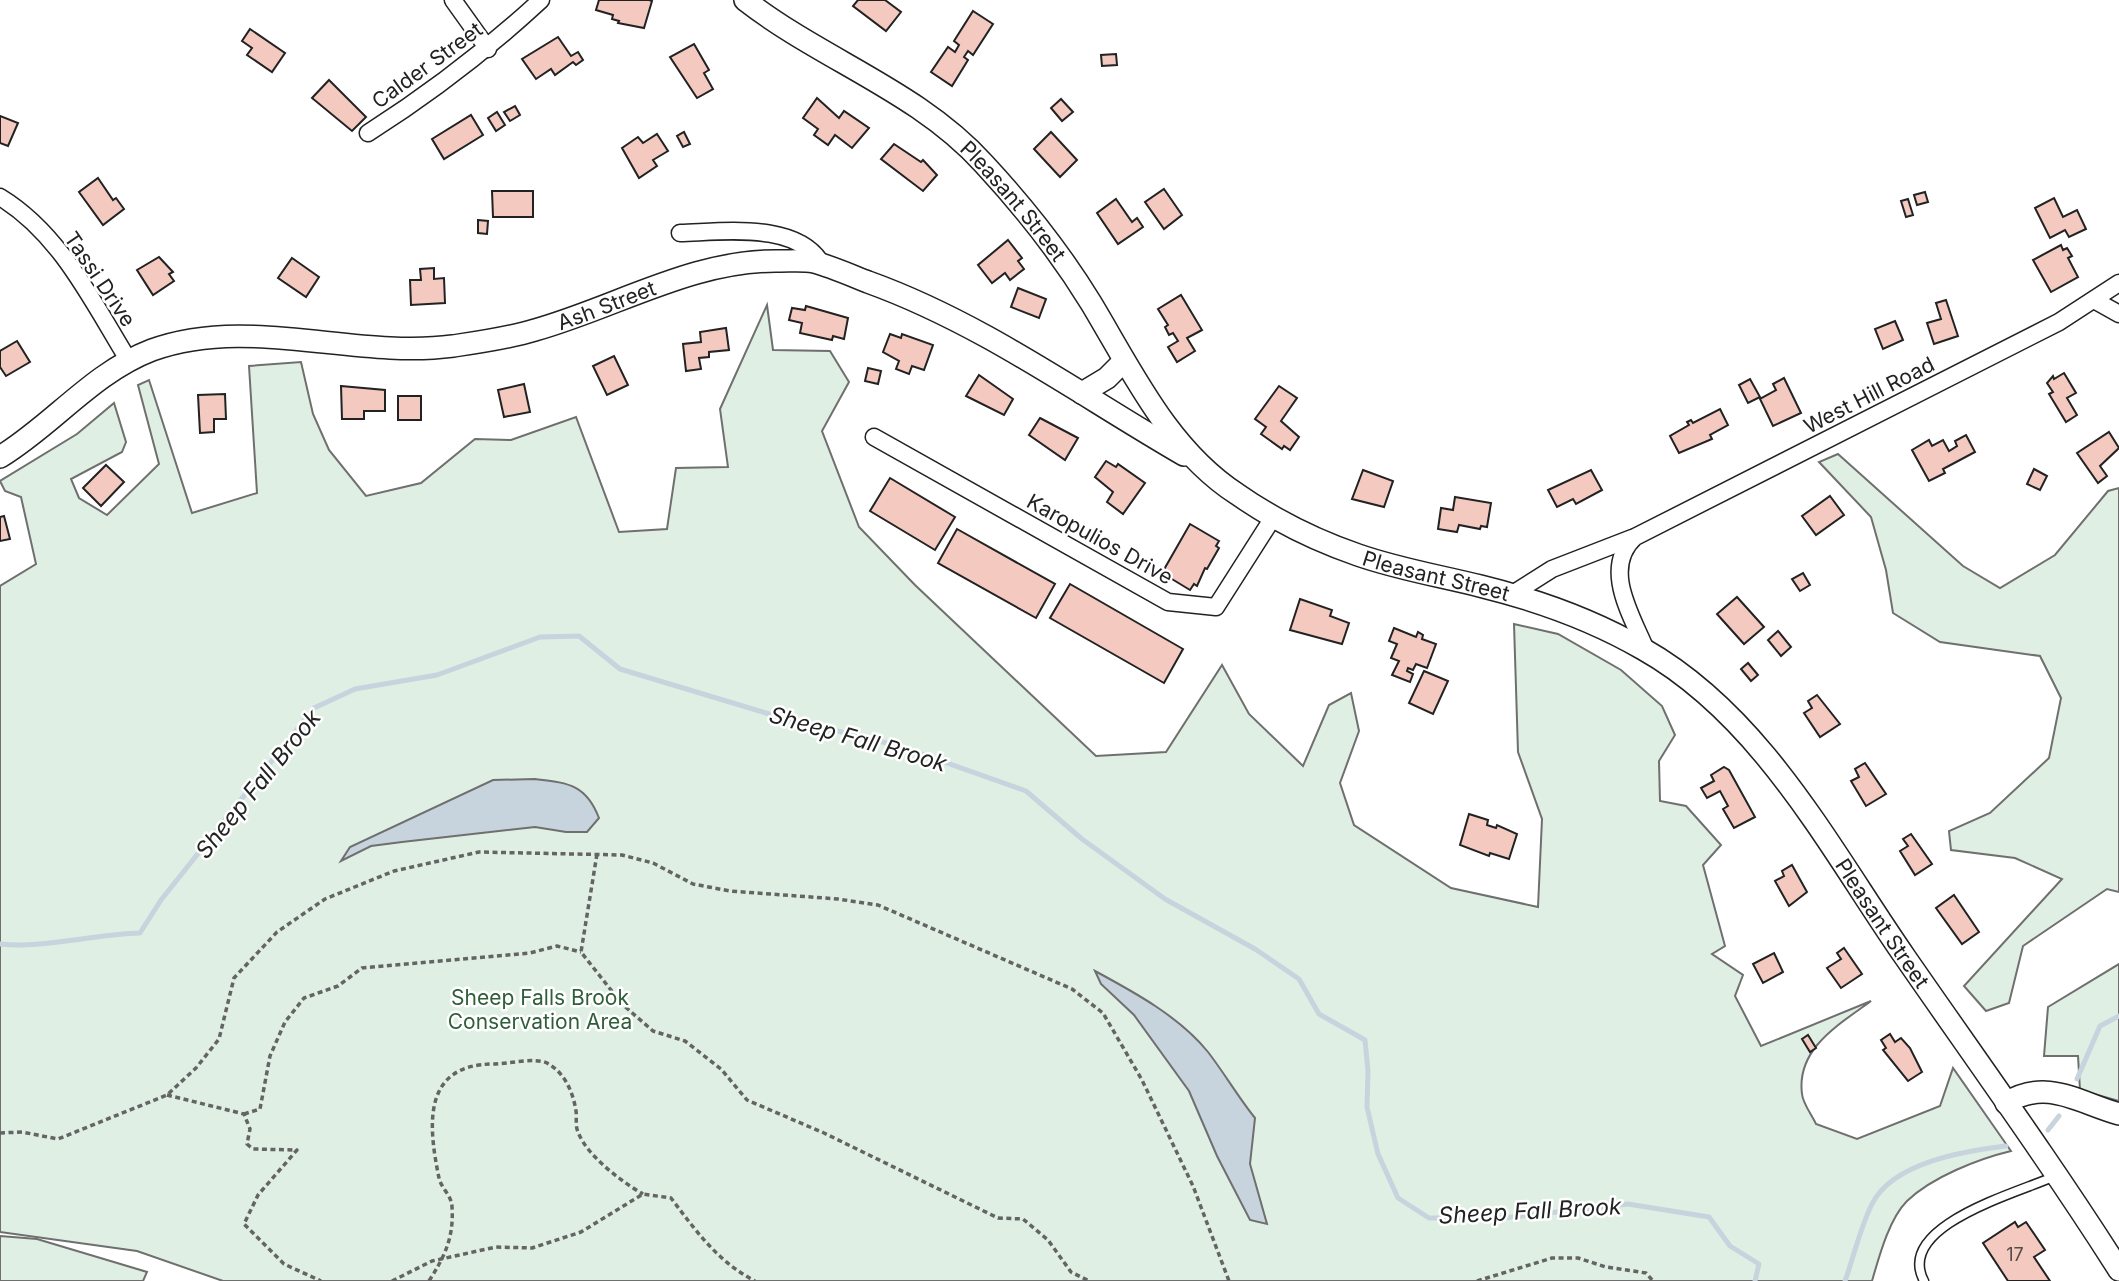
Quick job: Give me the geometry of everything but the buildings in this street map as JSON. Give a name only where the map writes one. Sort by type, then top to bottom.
[{"type":"street","points":[[453,0],[488,49]]},
{"type":"street","name":"Calder Street","points":[[368,133],[427,95],[488,49],[541,0]]},
{"type":"street","name":"Pleasant Street","points":[[745,0],[816,49],[920,108],[972,152],[1036,225],[1088,299],[1124,361],[1172,432],[1199,464],[1235,494],[1355,555],[1511,595],[1588,621],[1646,650],[1700,690],[1736,723],[1818,827],[2119,1270]]},
{"type":"street","name":"Tassi Drive","points":[[0,198],[38,227],[64,258],[129,362]]},
{"type":"street","points":[[680,233],[777,236],[803,243],[823,266]]},
{"type":"street","name":"Ash Street","points":[[0,457],[38,431],[73,398],[154,349],[190,341],[247,336],[387,348],[451,346],[534,331],[727,264],[812,262],[903,295],[961,323],[1199,464]]},
{"type":"street","name":"West Hill Road","points":[[1511,595],[1552,569],[1634,537],[2059,322],[2119,283]]},
{"type":"street","points":[[2094,300],[2119,314]]},
{"type":"street","points":[[1082,393],[1107,378],[1124,361]]},
{"type":"street","name":"Karopulios Drive","points":[[874,437],[1168,602],[1216,607],[1274,516]]},
{"type":"street","points":[[1634,537],[1624,546],[1618,576],[1620,589],[1646,650]]},
{"type":"street","points":[[2006,1103],[2022,1093],[2044,1091],[2119,1114]]},
{"type":"lane","points":[[1924,1281],[1920,1273],[1922,1251],[1938,1232],[1969,1209],[2021,1192],[2055,1176]]},
{"type":"path","points":[[0,1133],[22,1132],[58,1139],[167,1094],[196,1068],[219,1039],[234,978],[277,932],[325,899],[394,871],[479,852],[622,855],[653,863],[693,884],[730,891],[838,899],[878,905],[1072,989],[1103,1013],[1142,1080],[1193,1186],[1229,1281]]},
{"type":"path","points":[[580,952],[597,854]]},
{"type":"path","points":[[167,1094],[244,1114],[260,1109],[270,1056],[285,1022],[304,998],[338,986],[362,968],[530,953],[557,946],[580,952],[622,1004],[653,1031],[685,1041],[712,1062],[747,1100],[824,1133],[998,1218],[1023,1219],[1048,1240],[1071,1272],[1089,1281]]},
{"type":"path","points":[[429,1281],[445,1258],[450,1242],[452,1203],[439,1181],[432,1117],[433,1100],[444,1081],[474,1064],[545,1062],[566,1078],[576,1110],[578,1132],[621,1182],[643,1194],[671,1198],[703,1240],[732,1269],[755,1281]]},
{"type":"path","points":[[244,1114],[250,1129],[247,1144],[253,1149],[296,1150],[258,1195],[244,1224],[284,1264],[321,1281]]},
{"type":"path","points":[[392,1281],[432,1261],[496,1247],[532,1248],[581,1232],[643,1194]]},
{"type":"path","points":[[1477,1281],[1552,1258],[1578,1258],[1606,1267],[1646,1273],[1653,1281]]},
{"type":"green space","name":"Sheep Falls Brook Conservation Area","points":[[767,305],[773,350],[830,351],[849,382],[822,431],[859,527],[915,585],[1096,756],[1166,752],[1222,665],[1249,714],[1303,766],[1329,705],[1351,693],[1359,731],[1340,783],[1354,825],[1451,888],[1538,907],[1542,819],[1518,752],[1514,624],[1558,634],[1621,670],[1662,706],[1675,735],[1659,761],[1660,801],[1686,806],[1721,845],[1703,865],[1725,946],[1712,954],[1743,975],[1735,996],[1761,1046],[1871,1001],[1834,1028],[1813,1050],[1806,1063],[1802,1094],[1816,1124],[1857,1139],[1940,1106],[1953,1068],[2011,1151],[1956,1170],[1929,1184],[1907,1201],[1890,1228],[1872,1281],[223,1281],[137,1251],[0,1232],[0,586],[36,564],[21,497],[5,491],[0,481],[77,434],[114,403],[126,442],[122,452],[71,479],[79,498],[107,515],[159,464],[138,385],[149,380],[192,513],[257,493],[249,366],[301,362],[313,414],[329,450],[366,496],[421,483],[475,439],[511,440],[576,417],[619,532],[667,529],[676,468],[728,467],[720,409]]},
{"type":"green space","points":[[1838,454],[1963,566],[2000,588],[2055,555],[2108,491],[2119,488],[2119,892],[2107,889],[2023,946],[2009,1003],[1986,1011],[1964,986],[2062,879],[2015,858],[1951,850],[1949,831],[1990,813],[2049,758],[2061,698],[2040,656],[1940,642],[1893,613],[1886,570],[1871,517],[1819,462]]},
{"type":"green space","points":[[2119,964],[2119,1101],[2080,1090],[2078,1056],[2044,1056],[2048,1007]]},
{"type":"green space","points":[[0,1236],[37,1239],[147,1272],[143,1281],[0,1281]]},
{"type":"shaded area","points":[[535,779],[574,787],[588,798],[599,818],[587,832],[535,827],[402,842],[371,846],[341,861],[350,847],[493,780]]},
{"type":"shaded area","points":[[1095,971],[1141,997],[1197,1039],[1255,1118],[1250,1164],[1267,1224],[1250,1220],[1217,1156],[1189,1091],[1134,1015],[1101,984]]},
{"type":"waterway","name":"Sheep Fall Brook","points":[[0,944],[33,945],[140,933],[161,900],[314,708],[355,689],[437,675],[540,637],[579,636],[620,669],[776,716],[899,746],[1026,791],[1082,839],[1165,899],[1255,949],[1299,979],[1319,1014],[1365,1040],[1367,1107],[1378,1154],[1398,1198],[1429,1218],[1504,1218],[1628,1204],[1709,1217],[1730,1246],[1759,1264],[1755,1281]]},
{"type":"waterway","points":[[2077,1079],[2100,1026],[2119,1016]]},
{"type":"waterway","points":[[2048,1130],[2059,1116]]},
{"type":"waterway","points":[[1845,1281],[1872,1204],[1882,1190],[1896,1178],[1951,1155],[2006,1146]]}]
